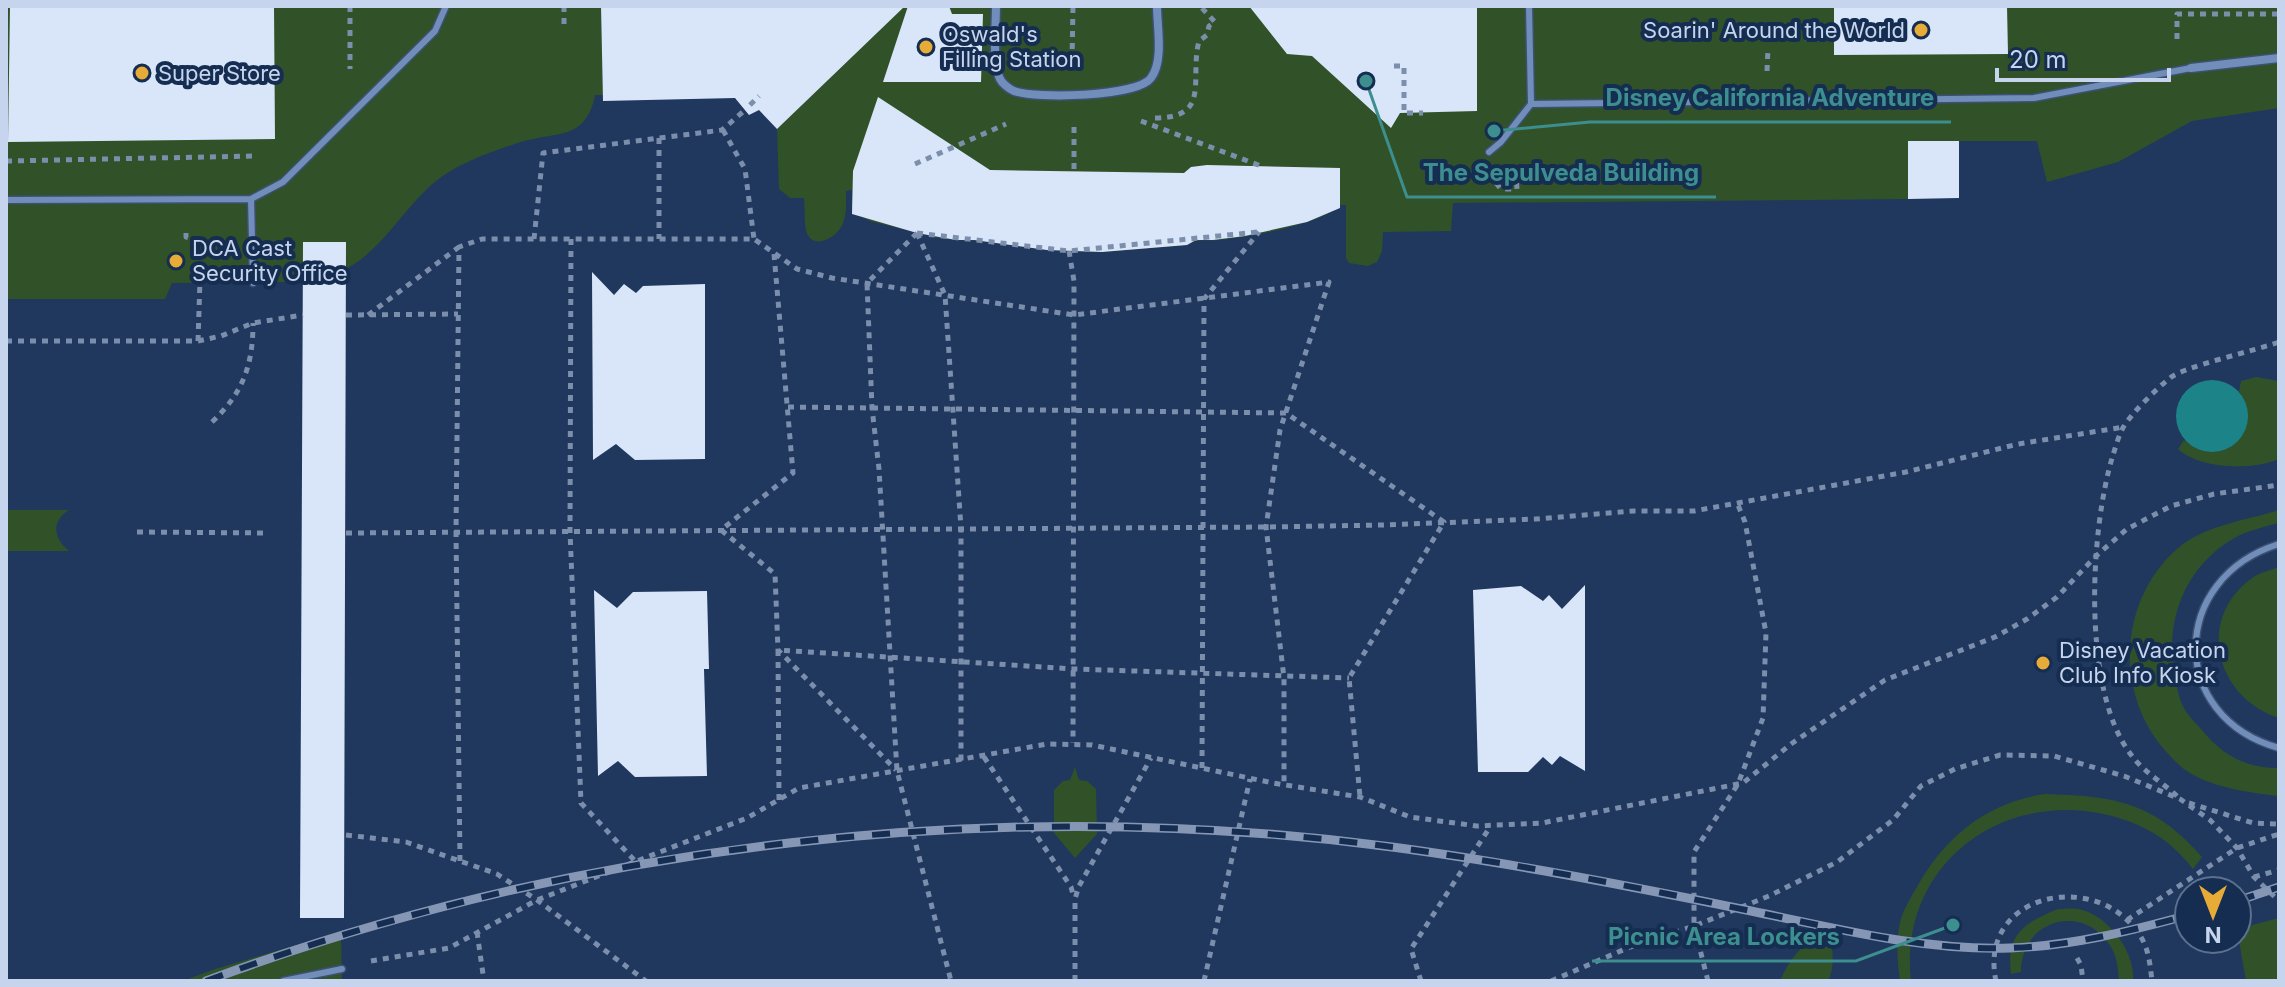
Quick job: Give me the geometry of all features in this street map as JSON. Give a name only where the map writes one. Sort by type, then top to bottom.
[{"type":"street","points":[[996,6],[996,66],[1000,81],[1012,91],[1074,95],[1127,92],[1150,80],[1157,64],[1157,6]]},
{"type":"street","points":[[2191,68],[2279,58]]},
{"type":"lane","points":[[6,200],[251,199],[283,182],[435,31],[446,6]]},
{"type":"lane","points":[[1489,152],[1501,142],[1531,104],[1529,6]]},
{"type":"lane","points":[[1531,104],[2034,98],[2191,68]]},
{"type":"lane","points":[[251,199],[253,283]]},
{"type":"lane","points":[[2279,544],[2244,558],[2217,583],[2200,615],[2195,651],[2205,691],[2225,720],[2256,741],[2279,748]]},
{"type":"lane","points":[[283,981],[342,969]]},
{"type":"path","points":[[340,79],[351,69],[350,6]]},
{"type":"path","points":[[564,6],[564,24]]},
{"type":"path","points":[[2191,14],[2279,14]]},
{"type":"path","points":[[1789,28],[1824,27],[1824,39],[1790,38]]},
{"type":"path","points":[[1394,66],[1404,66],[1404,113],[1423,113]]},
{"type":"path","points":[[534,239],[543,153],[722,130],[759,96]]},
{"type":"path","points":[[1134,118],[1261,166]]},
{"type":"path","points":[[915,164],[1008,123]]},
{"type":"path","points":[[722,130],[745,169],[754,239]]},
{"type":"path","points":[[659,138],[659,239]]},
{"type":"path","points":[[6,161],[253,157],[261,153]]},
{"type":"path","points":[[917,233],[1069,251],[1259,232],[1204,299],[1202,768]]},
{"type":"path","points":[[917,233],[867,283],[872,408],[883,528],[897,771],[951,981]]},
{"type":"path","points":[[917,233],[945,295],[961,528],[961,761]]},
{"type":"path","points":[[368,315],[459,247],[482,239],[754,239],[797,269],[1074,315],[1329,282],[1280,430],[1266,527],[1284,678],[1284,784]]},
{"type":"path","points":[[571,239],[570,531],[581,803],[636,862]]},
{"type":"path","points":[[459,247],[456,532],[460,861]]},
{"type":"path","points":[[1069,251],[1074,281],[1073,743]]},
{"type":"path","points":[[721,530],[793,473],[774,253]]},
{"type":"path","points":[[198,341],[200,280]]},
{"type":"path","points":[[212,422],[227,407],[247,371],[253,349],[253,283]]},
{"type":"path","points":[[346,315],[458,314]]},
{"type":"path","points":[[6,341],[198,341],[221,336],[253,323],[303,315]]},
{"type":"path","points":[[2279,342],[2172,375],[2124,427],[2106,478],[2096,556],[2096,642],[2101,678],[2112,719],[2131,756],[2180,799],[2210,820],[2237,848],[2254,877],[2279,901]]},
{"type":"path","points":[[788,407],[1286,413],[1444,522]]},
{"type":"path","points":[[346,533],[1266,527],[1694,511],[1906,472],[2018,444],[2124,427]]},
{"type":"path","points":[[342,969],[342,966],[449,948],[537,900],[747,818],[799,788],[1047,744],[1073,743],[1250,779],[1360,797],[1410,817],[1490,826],[1542,823],[1743,783],[1850,702],[1885,680],[1995,637],[2027,619],[2057,597],[2127,529],[2171,506],[2214,494],[2279,485]]},
{"type":"path","points":[[1708,981],[1694,926],[1694,852],[1738,784],[1763,718],[1766,633],[1745,522],[1738,505]]},
{"type":"path","points":[[1360,797],[1349,678],[1444,522]]},
{"type":"path","points":[[721,530],[775,574],[779,800]]},
{"type":"path","points":[[137,532],[268,533]]},
{"type":"path","points":[[778,650],[1074,669],[1349,678]]},
{"type":"path","points":[[778,650],[897,771]]},
{"type":"path","points":[[1551,981],[1630,947],[1769,896],[1837,862],[1893,820],[1921,786],[1955,769],[2000,755],[2054,756],[2124,776],[2207,810],[2253,823],[2279,824]]},
{"type":"path","points":[[984,757],[1071,887],[1075,899]]},
{"type":"path","points":[[1075,981],[1075,899],[1079,886],[1151,758]]},
{"type":"path","points":[[1204,981],[1250,779]]},
{"type":"path","points":[[1421,981],[1411,949],[1490,826]]},
{"type":"path","points":[[2127,920],[2159,902],[2237,848],[2279,834]]},
{"type":"path","points":[[346,835],[406,842],[497,874],[646,981]]},
{"type":"path","points":[[2254,877],[2279,870]]},
{"type":"path","points":[[1996,981],[1992,957],[1995,942],[2006,924],[2026,907],[2054,897],[2076,895],[2113,908],[2127,920],[2147,949],[2152,981]]},
{"type":"path","points":[[477,932],[484,981]]},
{"type":"path","points":[[2077,958],[2083,981]]},
{"type":"shaded area","points":[[6,6],[601,6],[603,95],[595,95],[585,120],[568,132],[497,150],[448,173],[417,199],[366,256],[335,274],[292,278],[292,282],[172,283],[165,299],[6,299]]},
{"type":"shaded area","points":[[737,6],[2279,6],[2279,108],[2192,121],[2118,162],[2047,182],[2037,141],[1908,141],[1908,199],[1453,203],[1451,231],[1383,232],[1382,251],[1377,262],[1368,266],[1349,263],[1346,258],[1346,205],[1300,224],[1264,233],[1187,245],[1102,252],[1047,250],[939,238],[870,221],[852,212],[852,190],[846,191],[845,215],[840,229],[830,238],[819,241],[809,237],[806,230],[804,198],[790,198],[779,189],[777,129],[812,95]]},
{"type":"shaded area","points":[[2256,377],[2279,381],[2279,459],[2254,465],[2226,466],[2199,461],[2178,449],[2184,440],[2214,451],[2235,442],[2242,435],[2245,402],[2239,392],[2241,381]]},
{"type":"shaded area","points":[[2212,380],[2232,386],[2242,396],[2248,416],[2242,436],[2232,446],[2212,452],[2192,446],[2182,436],[2176,416],[2182,396],[2192,386]]},
{"type":"shaded area","points":[[6,510],[69,510],[59,519],[56,530],[69,551],[6,551]]},
{"type":"shaded area","points":[[2279,510],[2279,523],[2238,536],[2206,560],[2194,575],[2177,610],[2172,649],[2178,690],[2187,713],[2226,753],[2255,766],[2279,768],[2279,796],[2222,786],[2190,773],[2173,760],[2145,720],[2135,696],[2130,643],[2144,592],[2158,569],[2177,549],[2212,529]]},
{"type":"shaded area","points":[[2279,567],[2279,718],[2257,708],[2239,693],[2227,674],[2220,654],[2219,633],[2224,612],[2236,593],[2255,576]]},
{"type":"shaded area","points":[[1075,767],[1079,780],[1087,781],[1096,789],[1097,834],[1075,858],[1054,833],[1054,790],[1063,781],[1070,780]]},
{"type":"shaded area","points":[[2045,794],[2113,800],[2150,813],[2167,824],[2202,857],[2193,869],[2175,849],[2155,834],[2108,815],[2068,810],[2030,814],[1995,826],[1964,846],[1939,872],[1921,903],[1911,940],[1911,981],[1900,981],[1897,947],[1900,921],[1929,867],[1955,837],[1987,813],[2024,798]]},
{"type":"shaded area","points":[[2058,909],[2089,912],[2109,926],[2130,958],[2133,981],[2119,981],[2114,953],[2097,931],[2069,921],[2041,929],[2024,954],[2021,972],[2011,974],[2011,949],[2020,932],[2036,919]]},
{"type":"shaded area","points":[[2279,918],[2279,981],[2246,981],[2242,955],[2253,955],[2253,925]]},
{"type":"shaded area","points":[[1826,928],[1833,955],[1828,981],[1780,981],[1799,951]]},
{"type":"shaded area","points":[[341,932],[342,981],[183,981],[215,969]]},
{"type":"building","name":"Super Store","points":[[10,6],[274,6],[275,139],[8,142]]},
{"type":"building","points":[[601,6],[905,6],[777,129],[759,110],[749,115],[735,98],[603,101]]},
{"type":"building","points":[[908,6],[949,6],[952,14],[983,14],[981,82],[883,82]]},
{"type":"building","points":[[1249,6],[1477,6],[1477,111],[1400,113],[1391,128],[1312,56],[1287,54]]},
{"type":"building","name":"Soarin' Around the World","points":[[1834,6],[2007,6],[2008,54],[1834,55]]},
{"type":"building","points":[[878,97],[990,170],[1184,173],[1191,167],[1207,165],[1340,168],[1340,208],[1307,222],[1245,236],[1196,240],[1187,245],[1102,252],[1047,250],[917,233],[852,214],[853,171]]},
{"type":"building","points":[[1908,141],[1959,141],[1959,198],[1908,199]]},
{"type":"building","points":[[303,242],[346,242],[344,918],[300,918]]},
{"type":"building","points":[[592,272],[614,295],[624,284],[636,293],[643,286],[705,284],[705,459],[635,460],[616,444],[593,460]]},
{"type":"building","points":[[1585,585],[1585,771],[1560,756],[1552,765],[1543,757],[1528,772],[1478,772],[1473,590],[1521,586],[1543,601],[1549,595],[1562,609]]},
{"type":"building","points":[[594,590],[617,608],[633,592],[707,591],[709,669],[704,669],[707,776],[635,777],[618,761],[598,776]]},
{"type":"railway","points":[[206,981],[348,933],[493,895],[641,864],[791,843],[942,830],[1093,827],[1243,832],[1392,847],[1572,876],[1847,931],[1945,946],[2010,948],[2056,944],[2173,919]]},
{"type":"railway","points":[[2253,896],[2279,887]]},
{"type":"place","name":"Soarin' Around the World","points":[[1921,30]]},
{"type":"place","name":"Oswald's Filling Station","points":[[926,47]]},
{"type":"place","name":"Super Store","points":[[142,73]]},
{"type":"place","name":"The Sepulveda Building","points":[[1366,81]]},
{"type":"place","name":"Disney California Adventure","points":[[1494,131]]},
{"type":"place","name":"DCA Cast Security Office","points":[[176,261]]},
{"type":"place","name":"Disney Vacation Club Info Kiosk","points":[[2043,663]]},
{"type":"place","name":"Picnic Area Lockers","points":[[1953,925]]}]
